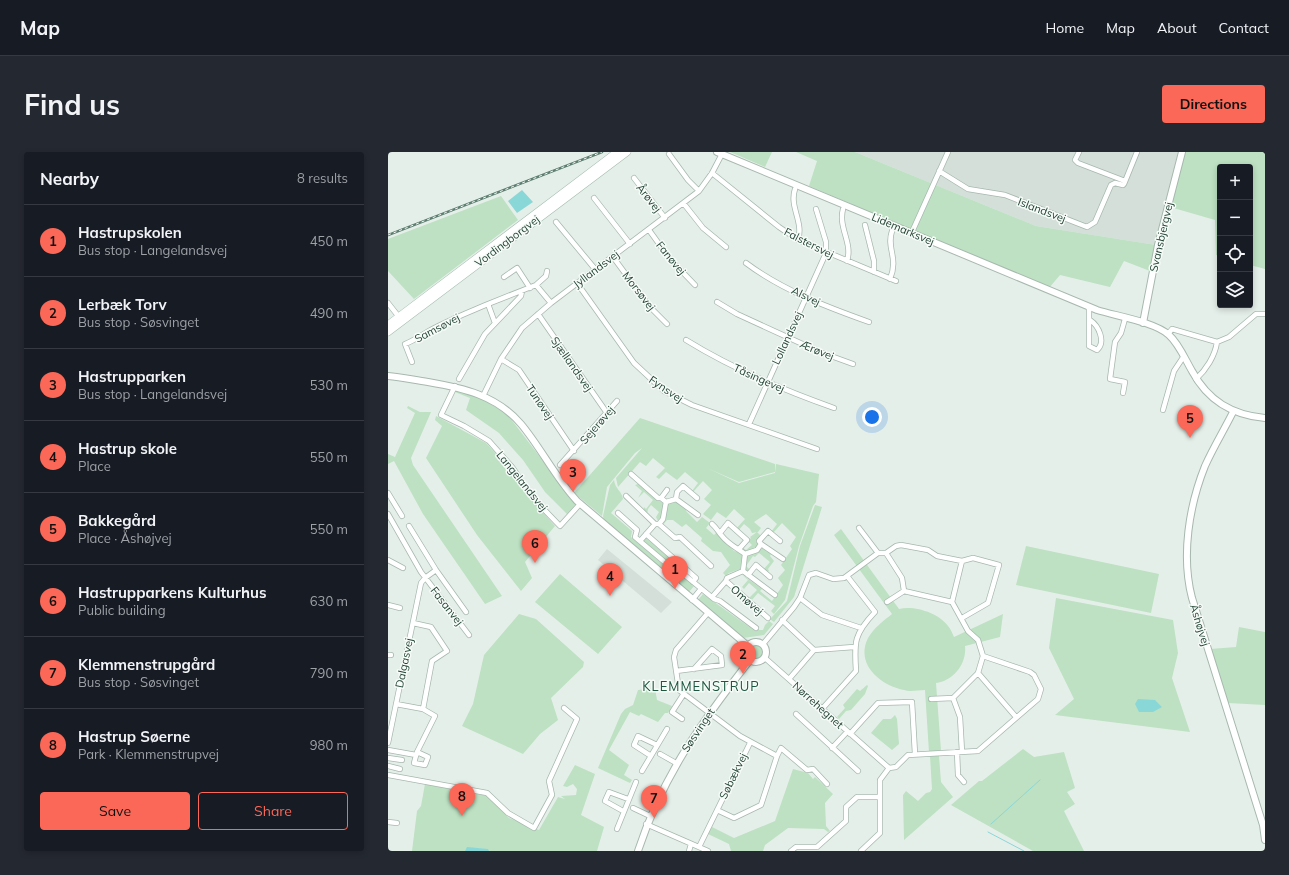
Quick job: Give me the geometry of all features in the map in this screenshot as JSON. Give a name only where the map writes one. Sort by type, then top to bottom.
[{"type":"main road","name":"Vordingborgvej","points":[[388,325],[617,152]]},
{"type":"main road","name":"Vordingborgvej","points":[[388,332],[627,152]]},
{"type":"street","points":[[912,232],[948,152]]},
{"type":"street","points":[[1079,152],[1075,160],[1078,163],[1123,184],[1137,152]]},
{"type":"street","name":"Svansbjergvej","points":[[1143,323],[1158,244],[1182,152]]},
{"type":"street","name":"Lidemarksvej","points":[[720,153],[1089,307],[1124,319],[1156,327],[1168,334],[1184,356],[1196,379],[1211,396],[1233,412],[1246,416],[1265,418]]},
{"type":"street","name":"Jyllandsvej","points":[[483,396],[500,359],[522,328],[551,303],[684,204],[699,191],[712,173],[720,153]]},
{"type":"street","points":[[669,154],[688,180],[699,191]]},
{"type":"street","name":"Islandsvej","points":[[939,172],[968,189],[1005,195],[1087,226],[1095,222],[1111,185],[1115,183],[1123,184]]},
{"type":"street","name":"Falstersvej","points":[[712,173],[779,227],[798,240],[896,282]]},
{"type":"street","name":"Årøvej","points":[[634,178],[665,218]]},
{"type":"street","points":[[795,189],[792,200],[801,228],[798,240]]},
{"type":"street","points":[[594,198],[630,244]]},
{"type":"street","points":[[684,204],[703,228],[726,247]]},
{"type":"street","points":[[816,209],[826,242],[826,253]]},
{"type":"street","points":[[843,209],[841,222],[849,248],[847,261]]},
{"type":"street","points":[[556,222],[595,269]]},
{"type":"street","points":[[865,224],[874,261],[874,272]]},
{"type":"street","name":"Fanøvej","points":[[649,230],[670,259],[695,285]]},
{"type":"street","points":[[890,279],[895,264],[890,242],[892,231]]},
{"type":"street","name":"Lollandsvej","points":[[749,424],[786,337],[826,253]]},
{"type":"street","name":"Morsøvej","points":[[613,257],[650,307],[667,324]]},
{"type":"street","name":"Alsvej","points":[[746,263],[765,276],[806,296],[834,309],[869,322]]},
{"type":"street","points":[[504,277],[517,268],[530,288]]},
{"type":"street","points":[[547,271],[546,276],[536,286],[551,303]]},
{"type":"street","name":"Fynsvej","points":[[577,283],[634,363],[664,391],[692,405],[817,449]]},
{"type":"street","name":"Samsøvej","points":[[412,362],[405,344],[421,337],[443,324],[488,304],[536,286]]},
{"type":"street","points":[[459,379],[485,334],[521,296],[522,291]]},
{"type":"street","name":"Ærøvej","points":[[717,302],[786,337],[820,352],[853,364]]},
{"type":"street","points":[[388,303],[398,316]]},
{"type":"street","points":[[488,304],[495,322]]},
{"type":"street","points":[[1089,307],[1089,346],[1097,350],[1101,345],[1100,333],[1090,320]]},
{"type":"street","name":"Sjællandsvej","points":[[538,314],[607,414]]},
{"type":"street","points":[[1168,334],[1172,329],[1217,342],[1229,337],[1256,314],[1265,314]]},
{"type":"street","points":[[1123,393],[1125,382],[1110,379],[1115,342],[1121,333],[1124,319]]},
{"type":"street","name":"Tåsingevej","points":[[686,340],[716,359],[766,382],[834,408]]},
{"type":"street","points":[[1196,379],[1202,374],[1216,350],[1217,342]]},
{"type":"street","points":[[1164,410],[1174,371],[1184,356]]},
{"type":"street","name":"Tunøvej","points":[[500,359],[519,370],[574,451]]},
{"type":"street","points":[[388,376],[455,386],[483,396],[511,413],[521,424],[564,486],[580,504],[707,614],[748,646]]},
{"type":"street","name":"Langelandsvej","points":[[455,386],[441,415],[464,426],[488,441],[512,467],[533,498],[560,526],[580,504]]},
{"type":"street","name":"Sejerøvej","points":[[560,465],[618,401]]},
{"type":"street","name":"Åshøjvej","points":[[1233,412],[1206,464],[1197,492],[1189,535],[1186,567],[1192,598],[1262,825],[1265,840]]},
{"type":"street","points":[[631,474],[658,498],[661,498],[666,502]]},
{"type":"street","points":[[676,499],[677,492],[683,486],[697,498]]},
{"type":"street","points":[[661,498],[667,490]]},
{"type":"street","points":[[388,493],[402,516]]},
{"type":"street","points":[[626,496],[675,538],[680,537],[711,566]]},
{"type":"street","points":[[666,502],[676,499]]},
{"type":"street","points":[[676,499],[698,515]]},
{"type":"street","points":[[640,541],[663,519],[666,502]]},
{"type":"street","name":"Omøvej","points":[[618,514],[637,530],[635,537],[674,570],[681,572],[712,598],[720,601],[756,628]]},
{"type":"street","name":"Fasanvej","points":[[389,517],[425,578],[469,635]]},
{"type":"street","points":[[720,533],[728,523],[747,540],[739,550]]},
{"type":"street","points":[[712,524],[735,548],[745,554],[757,550],[761,544],[760,541],[768,531],[780,542]]},
{"type":"street","name":"Fasanvej","points":[[409,526],[436,570],[466,612]]},
{"type":"street","points":[[859,528],[878,552],[886,553],[901,544],[928,550],[936,556],[962,561],[972,558],[1000,563],[988,603],[962,618]]},
{"type":"street","name":"Omøvej","points":[[646,534],[696,578],[693,582]]},
{"type":"street","points":[[761,544],[783,559]]},
{"type":"street","points":[[763,644],[800,598],[809,575],[816,573],[836,579],[847,576],[878,552]]},
{"type":"street","points":[[886,553],[902,578],[904,591]]},
{"type":"street","name":"Omøvej","points":[[742,571],[745,554]]},
{"type":"street","points":[[388,560],[403,568]]},
{"type":"street","points":[[952,602],[962,561]]},
{"type":"street","name":"Omøvej","points":[[748,575],[756,565],[770,577]]},
{"type":"street","name":"Fasanvej","points":[[425,578],[436,570]]},
{"type":"street","name":"Omøvej","points":[[742,571],[775,595]]},
{"type":"street","name":"Omøvej","points":[[712,598],[730,575],[742,571]]},
{"type":"street","points":[[822,709],[856,671],[854,647],[861,628],[875,612],[847,576]]},
{"type":"street","name":"Dalgasvej","points":[[388,743],[421,583],[425,578]]},
{"type":"street","name":"Omøvej","points":[[726,581],[768,618]]},
{"type":"street","points":[[692,600],[701,589]]},
{"type":"street","points":[[887,602],[904,591],[952,602],[968,631],[980,644],[983,656],[978,673],[953,698],[931,699]]},
{"type":"street","points":[[800,598],[822,615],[861,628]]},
{"type":"street","points":[[388,606],[400,608]]},
{"type":"street","points":[[683,695],[679,690],[676,671],[674,658],[676,650],[707,614]]},
{"type":"street","points":[[782,620],[814,650],[854,647]]},
{"type":"street","name":"Dalgasvej","points":[[396,704],[423,709],[432,661],[447,651],[431,627],[413,623]]},
{"type":"street","points":[[754,642],[763,644],[767,650],[765,658],[758,662],[750,660],[746,654],[748,646],[754,642]]},
{"type":"street","points":[[676,671],[694,669],[722,665],[722,656],[712,649],[694,669]]},
{"type":"street","name":"Nørrehegnet","points":[[789,679],[814,650]]},
{"type":"street","points":[[861,851],[880,834],[880,780],[889,768],[896,766],[908,755],[978,751],[1038,699],[1041,689],[1034,675],[1022,669],[983,656]]},
{"type":"street","name":"Nørrehegnet","points":[[765,658],[889,768]]},
{"type":"street","name":"Søsvinget","points":[[638,851],[646,824],[676,763],[708,713],[750,660]]},
{"type":"street","points":[[978,673],[1016,717]]},
{"type":"street","name":"Søsvinget","points":[[682,719],[672,712],[683,695]]},
{"type":"street","name":"Søbækvej","points":[[683,695],[750,743],[777,756],[761,805],[734,818],[717,810]]},
{"type":"street","points":[[953,698],[960,717],[958,775],[964,782]]},
{"type":"street","points":[[848,733],[878,703],[912,702],[915,754]]},
{"type":"street","points":[[388,775],[487,792],[508,813],[534,828],[552,795],[549,781],[577,719],[564,708]]},
{"type":"street","points":[[388,750],[417,754],[435,716],[423,709]]},
{"type":"street","name":"Nørrehegnet","points":[[796,714],[858,771]]},
{"type":"street","points":[[642,771],[667,729]]},
{"type":"street","name":"Nørrehegnet","points":[[832,748],[848,733]]},
{"type":"street","points":[[651,756],[634,745],[638,736],[657,745]]},
{"type":"street","name":"Søbækvej","points":[[699,847],[750,743]]},
{"type":"street","points":[[777,756],[781,748],[807,770],[813,769],[827,784]]},
{"type":"street","name":"Søsvinget","points":[[660,754],[676,763]]},
{"type":"street","points":[[388,758],[402,760]]},
{"type":"street","points":[[388,766],[400,769]]},
{"type":"street","points":[[616,829],[636,782]]},
{"type":"street","points":[[623,811],[605,801],[609,792],[628,800]]},
{"type":"street","points":[[791,851],[796,847],[817,847],[846,821],[846,807],[857,797],[879,797]]},
{"type":"street","points":[[633,808],[650,816]]},
{"type":"street","points":[[388,822],[397,823]]},
{"type":"street","points":[[646,824],[708,851]]},
{"type":"street","points":[[688,851],[692,844]]},
{"type":"shaded area","points":[[855,152],[1179,152],[1156,245],[1036,226]]},
{"type":"shaded area","points":[[607,549],[672,602],[661,613],[598,560]]},
{"type":"green space","points":[[730,152],[772,152],[765,167]]},
{"type":"green space","points":[[796,152],[855,152],[1036,226],[1156,245],[1150,271],[1124,261],[1110,287],[1060,275],[1049,288],[809,186],[817,161]]},
{"type":"green space","points":[[1184,152],[1265,152],[1265,269],[1253,266],[1253,164],[1217,164],[1217,255],[1215,220],[1170,207]]},
{"type":"green space","points":[[501,196],[518,220],[414,299],[388,271],[388,239]]},
{"type":"green space","points":[[458,389],[482,399],[507,414],[576,504],[567,514],[545,492],[523,460],[499,433],[466,410],[470,398],[455,392]]},
{"type":"green space","points":[[408,406],[420,412],[431,412],[411,458],[413,465],[502,596],[485,604],[423,514],[394,461],[388,464],[388,454],[395,457],[415,413],[407,408]]},
{"type":"green space","points":[[436,416],[486,443],[510,469],[529,497],[555,526],[525,562],[532,578],[521,591],[477,535],[426,458],[442,426],[435,420]]},
{"type":"green space","points":[[640,418],[775,464],[775,472],[739,482],[707,468],[739,483],[775,473],[776,464],[819,474],[816,502],[813,506],[799,546],[785,600],[774,614],[771,611],[775,606],[758,593],[751,601],[748,599],[757,590],[749,583],[744,589],[742,587],[748,580],[741,574],[762,589],[760,591],[772,601],[783,585],[778,578],[785,570],[781,565],[792,549],[790,546],[796,537],[782,523],[773,533],[771,532],[777,524],[766,514],[754,522],[761,528],[758,532],[752,533],[744,524],[738,531],[736,529],[745,519],[734,509],[726,518],[717,512],[711,520],[703,514],[711,505],[704,499],[712,490],[703,481],[693,492],[692,491],[698,483],[685,472],[677,480],[666,472],[659,479],[656,477],[665,468],[653,458],[646,466],[640,462],[618,487],[616,478],[642,448],[635,453],[607,487],[602,516],[574,493]]},
{"type":"green space","points":[[614,480],[623,499],[611,513],[632,531],[631,537],[673,573],[681,575],[694,586],[689,592],[604,521],[603,516],[610,485]]},
{"type":"green space","points":[[638,484],[664,504],[661,517],[658,521],[656,517],[659,512],[651,505],[648,509],[647,515],[643,512],[644,507],[646,509],[653,500],[644,492],[638,498],[642,491],[635,485]]},
{"type":"green space","points":[[676,501],[687,509],[686,511],[697,522],[702,517],[710,523],[706,528],[714,535],[716,533],[734,551],[743,555],[740,569],[729,573],[726,576],[723,573],[730,565],[721,552],[713,551],[701,541],[702,538],[686,524],[682,527],[673,520],[667,520],[662,526],[659,523],[667,503]]},
{"type":"green space","points":[[815,505],[822,507],[794,597],[774,622],[770,619],[787,601],[800,546]]},
{"type":"green space","points":[[841,529],[899,609],[919,609],[939,617],[950,628],[954,637],[1003,614],[1000,637],[965,646],[964,659],[958,670],[948,679],[936,683],[941,751],[929,752],[925,690],[909,691],[895,687],[879,678],[867,665],[865,647],[868,638],[882,622],[892,614],[834,535]]},
{"type":"green space","points":[[757,532],[761,536],[756,541],[758,546],[755,549],[745,552],[742,547],[746,550],[752,545],[748,541],[751,538],[750,537]]},
{"type":"green space","points":[[644,539],[647,539],[693,578],[692,579],[675,569],[644,542]]},
{"type":"green space","points":[[1026,546],[1159,574],[1151,613],[1016,585]]},
{"type":"green space","points":[[764,548],[771,554],[770,556],[774,561],[768,569],[769,571],[767,572],[763,570],[770,562],[759,553],[755,557],[753,556],[746,566],[750,570],[747,574],[744,570],[747,556]]},
{"type":"green space","points":[[560,574],[622,627],[598,654],[535,602]]},
{"type":"green space","points":[[703,594],[755,631],[759,628],[759,630],[763,630],[769,621],[773,624],[764,635],[743,638],[698,600]]},
{"type":"green space","points":[[1056,598],[1173,620],[1178,653],[1172,678],[1190,732],[1055,715],[1074,699],[1049,648]]},
{"type":"green space","points":[[519,614],[536,619],[584,662],[583,667],[551,698],[558,720],[540,734],[523,754],[462,726],[473,704],[484,655]]},
{"type":"green space","points":[[1239,627],[1265,632],[1265,705],[1228,703],[1210,649],[1236,647]]},
{"type":"green space","points":[[753,645],[759,645],[763,649],[763,655],[759,659],[753,659],[749,655],[749,649]]},
{"type":"green space","points":[[867,685],[865,694],[851,710],[846,711],[839,719],[837,717],[845,708],[843,705],[857,689],[860,691]]},
{"type":"green space","points":[[655,688],[657,700],[672,706],[668,713],[665,713],[658,722],[641,714],[639,716],[630,712],[609,750],[629,765],[624,775],[632,780],[630,783],[598,768],[621,714],[625,709],[633,705],[638,690]]},
{"type":"green space","points":[[895,715],[897,719],[899,744],[892,750],[871,733],[883,719],[891,719]]},
{"type":"green space","points":[[1023,749],[1034,757],[1064,752],[1075,788],[1067,792],[1075,804],[1064,811],[1084,851],[1033,851],[951,805],[979,781],[982,781]]},
{"type":"green space","points":[[930,756],[939,756],[941,782],[953,797],[904,840],[903,795],[906,791],[918,801],[926,793],[930,792],[932,789]]},
{"type":"green space","points":[[575,765],[595,774],[581,815],[604,827],[597,851],[412,851],[417,811],[421,806],[425,784],[487,796],[509,818],[539,830],[558,797],[565,799],[561,796],[576,795],[577,789],[573,784],[567,787],[563,786]]},
{"type":"green space","points":[[793,769],[808,773],[813,779],[815,777],[833,794],[825,803],[826,826],[830,831],[828,832],[824,829],[788,828],[765,845],[763,851],[731,851],[729,844],[708,834],[712,827],[734,838],[775,821]]},
{"type":"water","points":[[522,190],[533,202],[517,213],[508,201]]},
{"type":"water","points":[[1138,699],[1155,700],[1162,707],[1153,712],[1139,712],[1135,704]]},
{"type":"water","points":[[467,847],[488,849],[489,851],[465,851]]},
{"type":"waterway","points":[[991,824],[1040,780]]},
{"type":"waterway","points":[[988,832],[1024,851]]},
{"type":"railway","points":[[388,235],[602,152]]},
{"type":"place","name":"Bakkegård","points":[[1190,438]]},
{"type":"place","name":"Hastrupparken","points":[[573,492]]},
{"type":"place","name":"Hastrupparkens Kulturhus","points":[[535,563]]},
{"type":"place","name":"Hastrupskolen","points":[[675,589]]},
{"type":"place","name":"Hastrup skole","points":[[610,596]]},
{"type":"place","name":"Lerbæk Torv","points":[[743,674]]},
{"type":"place","name":"Hastrup Søerne","points":[[462,816]]},
{"type":"place","name":"Klemmenstrupgård","points":[[654,818]]},
{"type":"district","name":"KLEMMENSTRUP","points":[[701,686]]}]
